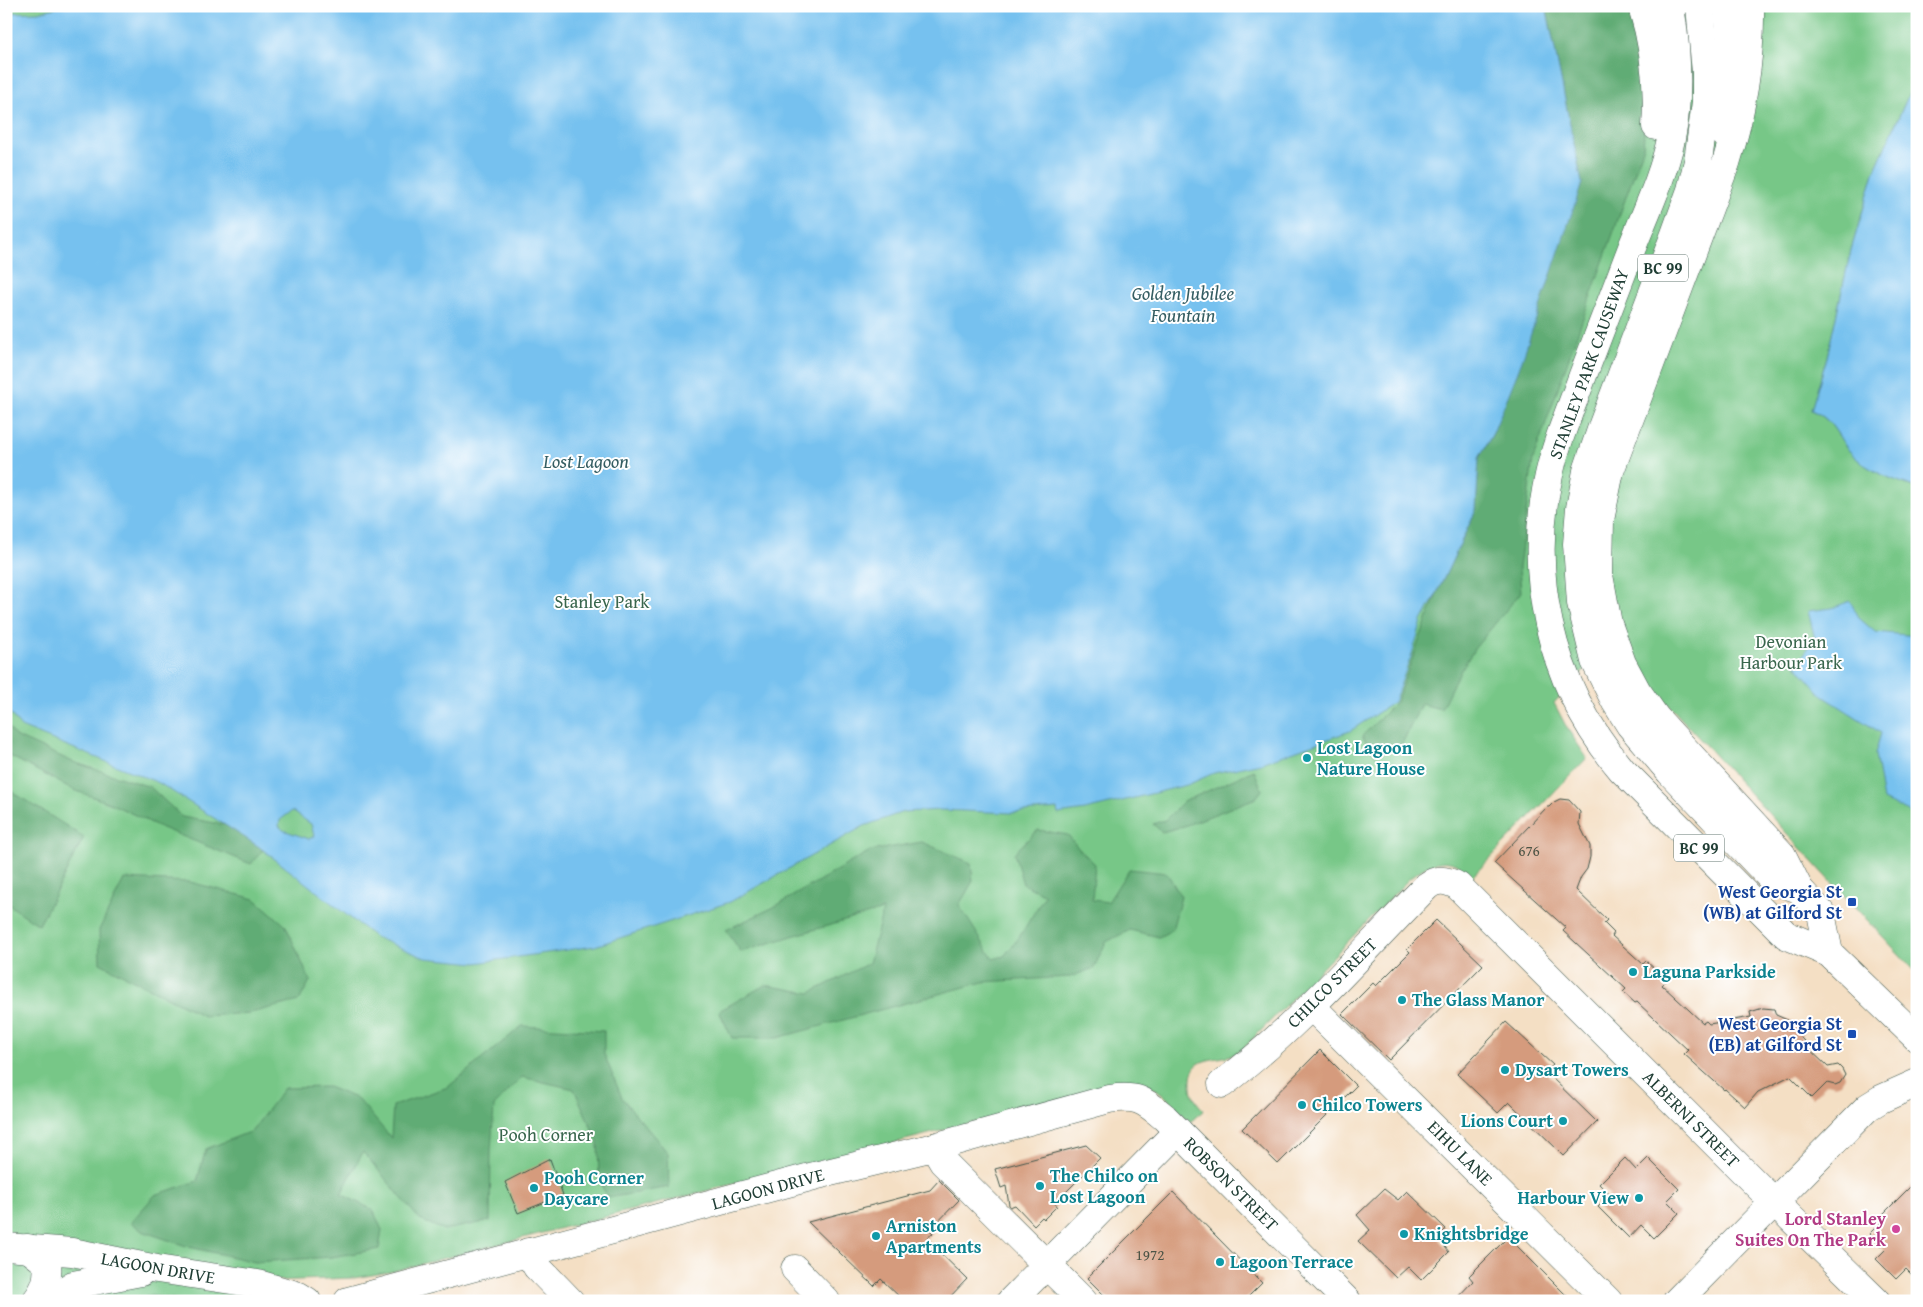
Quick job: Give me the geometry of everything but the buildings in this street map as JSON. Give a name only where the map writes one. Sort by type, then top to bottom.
[{"type":"main road","points":[[1642,6],[1652,40],[1657,94],[1656,124],[1647,210]]},
{"type":"main road","name":"STANLEY PARK CAUSEWAY","points":[[1670,6],[1676,53],[1675,113],[1667,155],[1555,452],[1545,502],[1542,547],[1542,576],[1548,620],[1559,662],[1570,690],[1587,722],[1612,758],[1632,781],[1786,935],[1829,953]]},
{"type":"main road","name":"STANLEY PARK CAUSEWAY","points":[[1700,6],[1705,43],[1706,88],[1703,132],[1695,175],[1673,241],[1594,450],[1584,484],[1578,521],[1577,559],[1581,603],[1605,654],[1615,702],[1630,725],[1670,772],[1772,880],[1799,889]]},
{"type":"main road","points":[[1714,196],[1721,163],[1728,100],[1730,26],[1727,6]]},
{"type":"main road","points":[[1750,6],[1748,60],[1739,120],[1714,196],[1618,448],[1605,494],[1599,532],[1599,575],[1605,612],[1605,654],[1628,676],[1647,706],[1667,730],[1782,855],[1799,889]]},
{"type":"main road","name":"CHILCO STREET","points":[[1222,1084],[1245,1067],[1310,1006],[1427,886],[1435,880],[1440,880]]},
{"type":"main road","name":"ALBERNI STREET","points":[[1440,880],[1458,886],[1876,1301]]},
{"type":"main road","name":"BC 99","points":[[1799,889],[1821,913],[1829,953],[1917,1038]]},
{"type":"main road","name":"EIHU LANE","points":[[1310,1006],[1608,1301]]},
{"type":"main road","points":[[1677,1301],[1868,1107],[1917,1083]]},
{"type":"main road","name":"LAGOON DRIVE","points":[[348,1301],[1109,1099],[1136,1098],[1149,1104],[1178,1131]]},
{"type":"main road","points":[[1011,1301],[1178,1131]]},
{"type":"main road","name":"ROBSON STREET","points":[[1178,1131],[1347,1301]]},
{"type":"main road","points":[[934,1147],[943,1162],[1083,1301]]},
{"type":"main road","points":[[17,1248],[47,1263],[48,1274],[44,1290],[36,1301]]},
{"type":"main road","name":"LAGOON DRIVE","points":[[17,1248],[72,1252],[157,1269],[258,1284],[299,1296],[307,1301]]},
{"type":"main road","points":[[528,1252],[536,1267],[570,1301]]},
{"type":"main road","points":[[49,1301],[73,1285],[157,1269]]},
{"type":"main road","points":[[795,1269],[826,1301]]},
{"type":"green space","name":"Lost Lagoon","points":[[6,6],[1917,6],[1917,76],[1875,170],[1851,250],[1827,357],[1811,410],[1826,419],[1849,450],[1861,462],[1884,476],[1917,488],[1917,973],[1664,700],[1646,677],[1629,647],[1585,669],[1554,703],[1567,728],[1587,758],[1472,877],[1456,864],[1448,862],[1433,864],[1417,873],[1243,1049],[1232,1055],[1208,1060],[1197,1065],[1191,1077],[1191,1089],[1195,1099],[1204,1110],[1190,1122],[1162,1093],[1154,1088],[1136,1083],[1124,1084],[390,1272],[354,1278],[269,1281],[276,1301],[6,1301]]},
{"type":"green space","points":[[1546,6],[1628,6],[1648,71],[1643,149],[1533,459],[1519,568],[1521,592],[1475,648],[1456,678],[1441,709],[1421,704],[1401,746],[1375,755],[1362,736],[1396,702],[1437,593],[1476,510],[1479,458],[1493,433],[1582,183]]},
{"type":"green space","points":[[6,724],[15,736],[73,762],[150,787],[182,817],[264,832],[269,843],[251,864],[162,828],[112,804],[74,790],[6,754]]},
{"type":"green space","points":[[1254,770],[1262,790],[1256,798],[1184,826],[1162,832],[1153,824],[1165,820],[1183,802]]},
{"type":"green space","points":[[6,788],[84,837],[39,925],[6,903]]},
{"type":"green space","points":[[1038,830],[1068,835],[1095,864],[1092,900],[1108,902],[1129,869],[1167,873],[1181,897],[1172,930],[1159,937],[1130,930],[1106,942],[1094,968],[1070,977],[983,982],[777,1038],[732,1038],[719,1011],[765,985],[810,993],[869,963],[883,910],[741,952],[726,930],[774,907],[870,851],[922,842],[971,863],[973,881],[959,905],[993,959],[1004,956],[1018,939],[1045,895],[1023,884],[1014,853]]},
{"type":"green space","points":[[124,879],[190,882],[255,899],[286,926],[310,981],[299,1001],[250,1013],[204,1016],[100,963],[99,930]]},
{"type":"green space","points":[[522,1026],[604,1031],[604,1054],[622,1098],[668,1153],[669,1187],[608,1198],[599,1181],[598,1142],[574,1089],[522,1077],[494,1106],[490,1221],[444,1230],[420,1220],[363,1152],[341,1194],[373,1210],[382,1230],[379,1249],[332,1257],[255,1262],[189,1247],[142,1231],[131,1222],[155,1195],[197,1181],[206,1149],[252,1131],[284,1088],[328,1087],[358,1099],[391,1138],[393,1106],[448,1087]]},
{"type":"green space","points":[[152,1296],[186,1301],[99,1301]]},
{"type":"water","name":"Lost Lagoon","points":[[64,6],[1546,6],[1582,183],[1519,369],[1493,433],[1479,458],[1476,510],[1422,621],[1394,702],[1350,731],[1261,763],[1214,773],[1187,785],[1085,810],[1058,814],[1057,809],[1012,813],[941,810],[903,812],[864,826],[730,902],[595,946],[476,963],[425,958],[375,937],[258,846],[159,783],[21,727],[6,708],[6,13],[39,12]],"holes":[[[292,811],[311,824],[314,836],[309,839],[283,830],[279,826],[280,820]]]},
{"type":"water","points":[[1917,76],[1917,488],[1884,476],[1861,462],[1849,451],[1826,419],[1811,410],[1827,357],[1851,250],[1875,170]]},
{"type":"water","points":[[1850,601],[1860,619],[1875,632],[1917,636],[1917,814],[1915,815],[1883,800],[1875,754],[1881,733],[1823,696],[1796,665],[1815,639],[1808,611],[1832,608]]},
{"type":"place","name":"Lost Lagoon Nature House","points":[[1307,758]]},
{"type":"place","name":"West Georgia St (WB) at Gilford St","points":[[1852,902]]},
{"type":"place","name":"Laguna Parkside","points":[[1633,972]]},
{"type":"place","name":"The Glass Manor","points":[[1402,1000]]},
{"type":"place","name":"West Georgia St (EB) at Gilford St","points":[[1852,1034]]},
{"type":"place","name":"Dysart Towers","points":[[1505,1070]]},
{"type":"place","name":"Chilco Towers","points":[[1302,1105]]},
{"type":"place","name":"Lions Court","points":[[1563,1121]]},
{"type":"place","name":"The Chilco on Lost Lagoon","points":[[1040,1186]]},
{"type":"place","name":"Pooh Corner Daycare","points":[[534,1188]]},
{"type":"place","name":"Harbour View","points":[[1639,1198]]},
{"type":"place","name":"Lord Stanley Suites On The Park","points":[[1896,1229]]},
{"type":"place","name":"Knightsbridge","points":[[1404,1234]]},
{"type":"place","name":"Arniston Apartments","points":[[876,1236]]},
{"type":"place","name":"Lagoon Terrace","points":[[1220,1262]]},
{"type":"water label","name":"Golden Jubilee Fountain","points":[[1183,304]]},
{"type":"park label","name":"Stanley Park","points":[[602,602]]},
{"type":"park label","name":"Devonian Harbour Park","points":[[1791,652]]},
{"type":"park label","name":"Pooh Corner","points":[[546,1135]]}]
